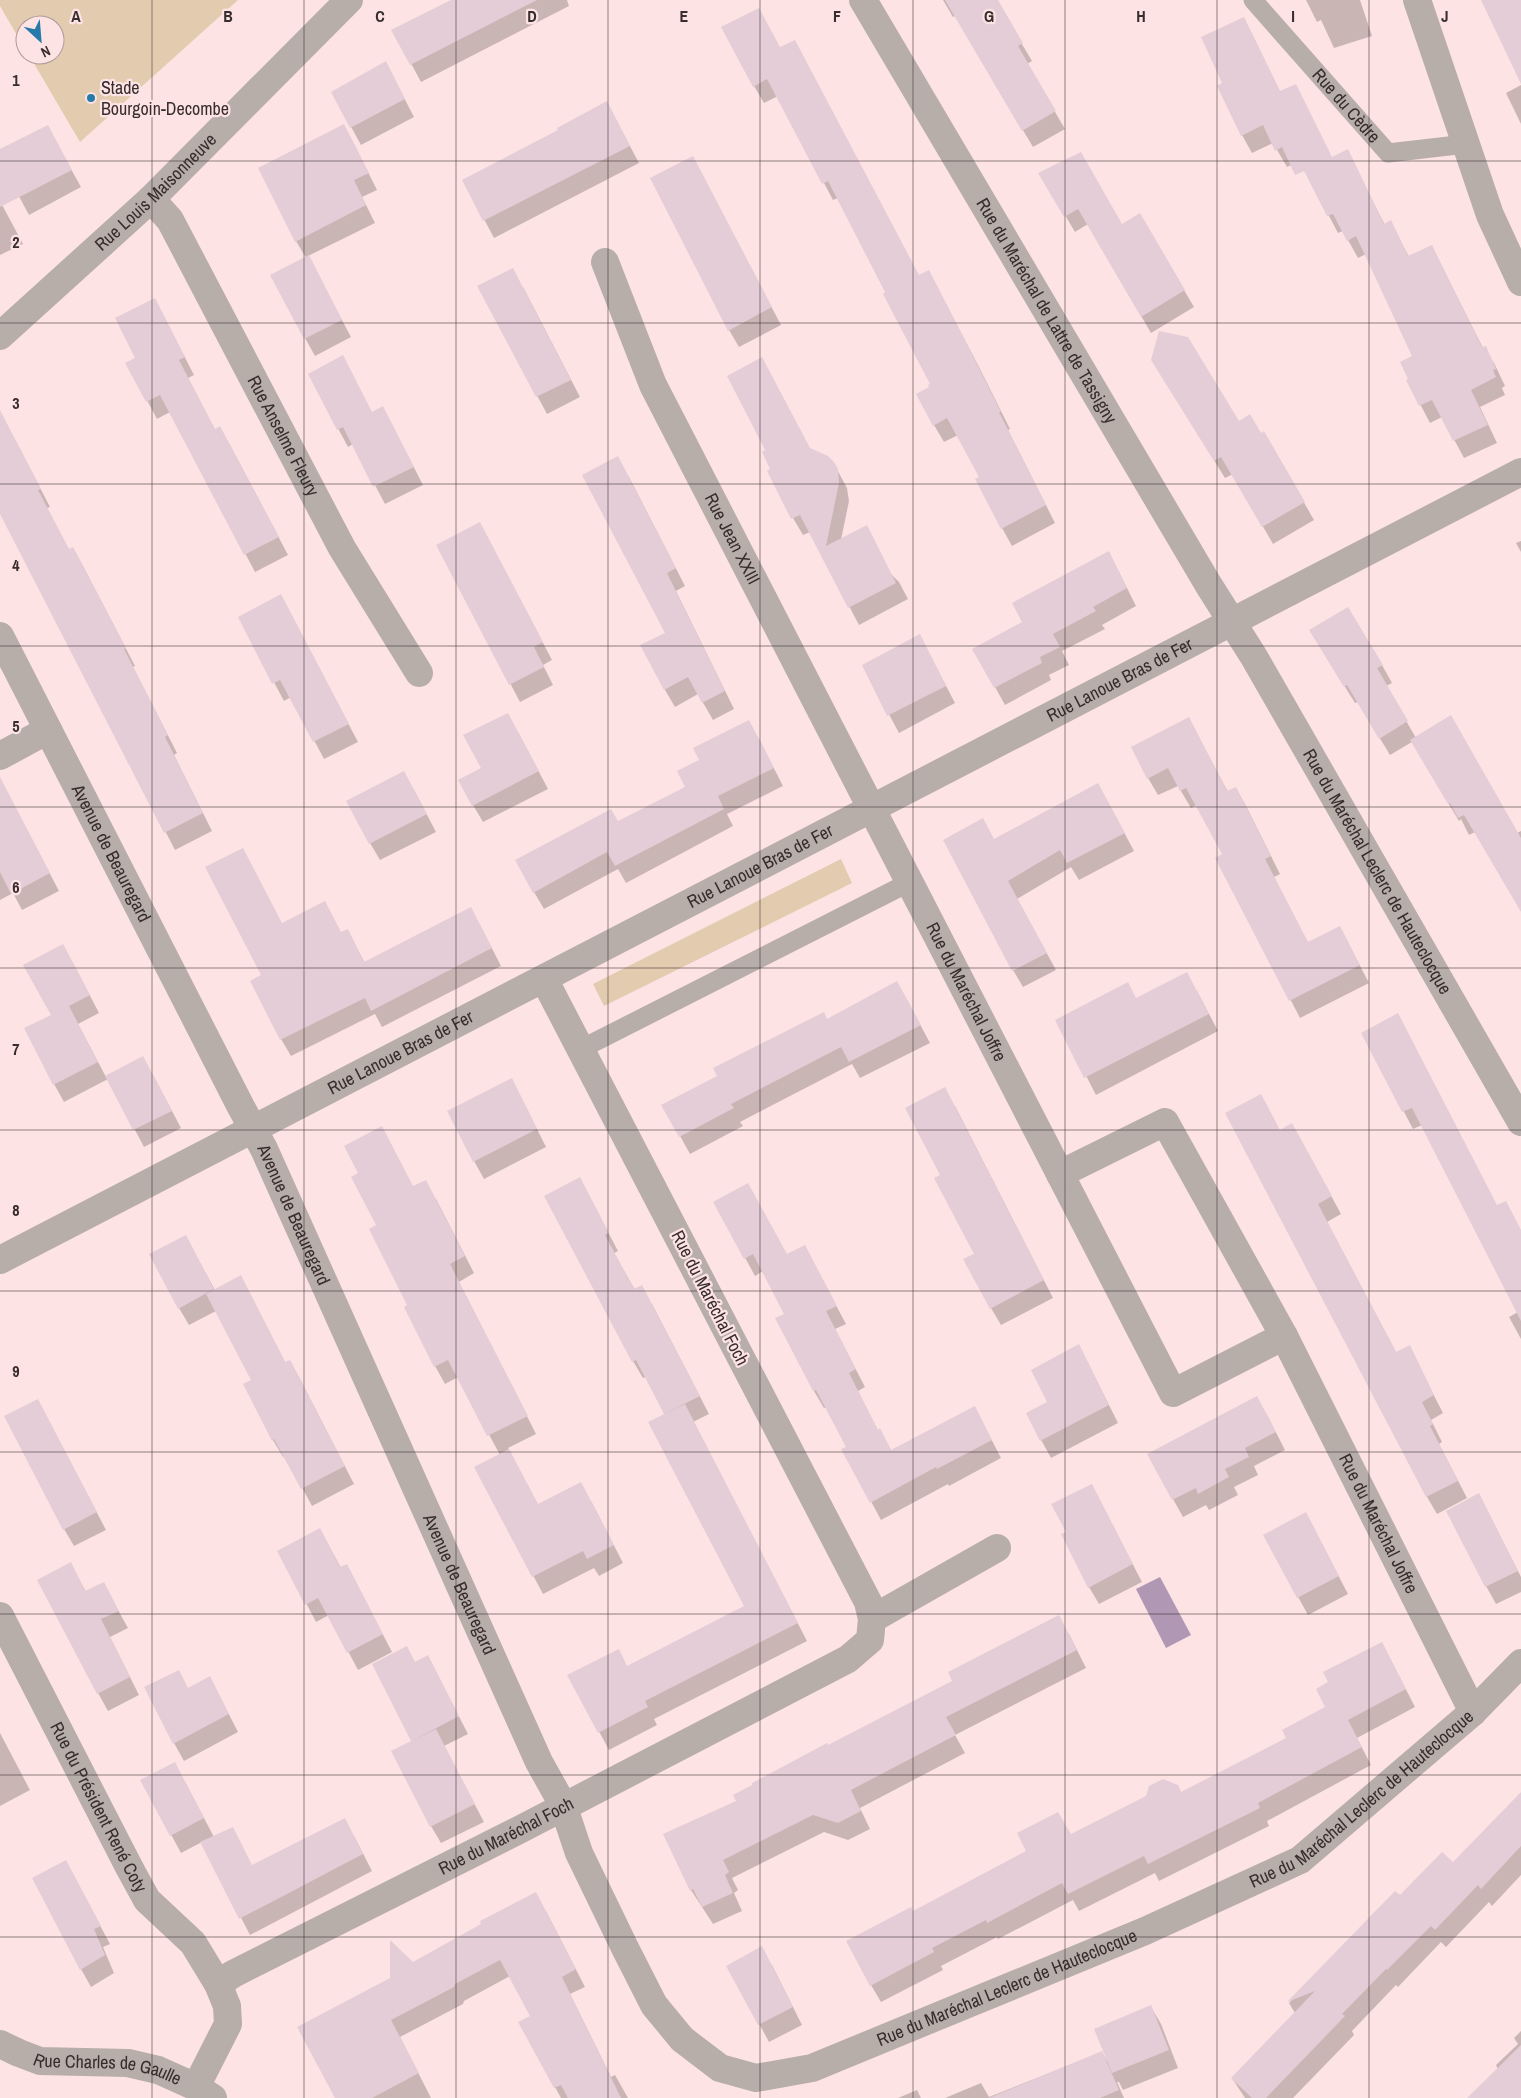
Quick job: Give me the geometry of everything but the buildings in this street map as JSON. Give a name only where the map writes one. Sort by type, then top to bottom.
[{"type":"street","name":"Rue Louis Maisonneuve","points":[[0,336],[151,199],[349,0]]},
{"type":"street","name":"Rue du Maréchal de Lattre de Tassigny","points":[[863,0],[1232,622]]},
{"type":"street","points":[[1417,0],[1490,215],[1521,282]]},
{"type":"street","name":"Rue Anselme Fleury","points":[[151,199],[170,220],[342,548],[419,673]]},
{"type":"street","name":"Rue Jean XXIII","points":[[605,262],[653,385],[872,809]]},
{"type":"street","name":"Rue Lanoue Bras de Fer","points":[[0,1260],[1521,472]]},
{"type":"street","name":"Rue du Maréchal Leclerc de Hauteclocque","points":[[1232,622],[1521,1122]]},
{"type":"street","name":"Avenue de Beauregard","points":[[0,636],[264,1150],[539,1762],[563,1805]]},
{"type":"street","points":[[0,756],[48,730]]},
{"type":"street","name":"Rue du Maréchal Joffre","points":[[872,809],[1173,1393],[1284,1336]]},
{"type":"street","name":"Rue du Maréchal Foch","points":[[218,1984],[848,1659],[870,1640],[872,1619],[868,1602],[544,979]]},
{"type":"street","name":"Rue du Maréchal Joffre","points":[[1060,1174],[1165,1122],[1284,1336],[1473,1712]]},
{"type":"street","points":[[872,1619],[997,1548]]},
{"type":"street","name":"Rue du Président René Coty","points":[[0,1616],[124,1859],[148,1900],[193,1943],[218,1984]]},
{"type":"street","name":"Rue du Maréchal Leclerc de Hauteclocque","points":[[563,1805],[579,1854],[654,2005],[682,2039],[720,2068],[756,2078],[812,2068],[917,2026],[1145,1931],[1300,1860],[1473,1712],[1521,1663]]},
{"type":"street","points":[[205,2092],[228,2024],[227,2006],[218,1984]]},
{"type":"street","name":"Rue Charles de Gaulle","points":[[0,2044],[40,2061],[128,2063],[158,2070],[205,2092]]},
{"type":"lane","name":"Rue du Cèdre","points":[[1254,0],[1388,153],[1466,144]]},
{"type":"lane","points":[[581,1049],[910,882]]},
{"type":"shaded area","name":"Stade Bourgoin-Decombe","points":[[0,0],[238,0],[80,142],[35,65],[65,65],[65,15],[15,15],[15,32],[0,6]]},
{"type":"shaded area","points":[[841,859],[852,883],[604,1006],[593,984]]},
{"type":"shaded area","points":[[1160,1577],[1191,1635],[1166,1648],[1136,1589]]},
{"type":"place","name":"Stade Bourgoin-Decombe","points":[[91,98]]}]
